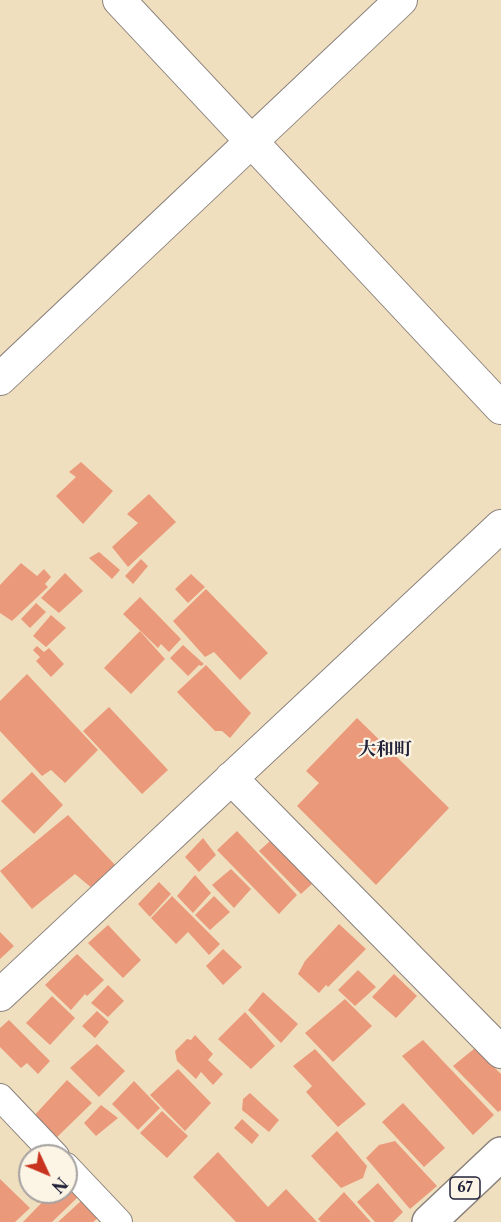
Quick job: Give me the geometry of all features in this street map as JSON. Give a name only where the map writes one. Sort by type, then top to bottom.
[{"type":"main road","name":"67","points":[[429,1222],[501,1154]]},
{"type":"street","points":[[119,0],[501,408]]},
{"type":"street","points":[[0,379],[401,0]]},
{"type":"street","points":[[0,995],[501,526]]},
{"type":"street","points":[[231,778],[501,1052]]},
{"type":"street","points":[[0,1097],[45,1144]]},
{"type":"street","points":[[78,1179],[119,1222]]},
{"type":"building","points":[[81,462],[113,491],[83,524],[56,496],[76,477],[69,472]]},
{"type":"building","points":[[149,494],[176,522],[128,567],[112,547],[138,523],[127,514]]},
{"type":"building","points":[[99,552],[120,570],[112,579],[89,558]]},
{"type":"building","points":[[141,559],[148,566],[133,584],[125,576]]},
{"type":"building","points":[[21,563],[37,576],[44,569],[51,577],[45,584],[48,587],[12,621],[0,613],[0,585]]},
{"type":"building","points":[[65,573],[83,591],[59,613],[41,598]]},
{"type":"building","points":[[191,574],[205,587],[188,603],[175,589]]},
{"type":"building","points":[[206,589],[268,653],[240,680],[214,652],[205,657],[173,621]]},
{"type":"building","points":[[140,597],[181,639],[169,652],[161,644],[158,648],[123,614]]},
{"type":"building","points":[[36,603],[46,612],[30,628],[21,619]]},
{"type":"building","points":[[51,615],[66,628],[46,647],[33,636]]},
{"type":"building","points":[[140,631],[165,659],[131,694],[104,668]]},
{"type":"building","points":[[183,645],[204,664],[199,665],[188,676],[170,658]]},
{"type":"building","points":[[37,646],[44,652],[49,648],[64,664],[51,677],[36,661],[40,657],[33,650]]},
{"type":"building","points":[[206,665],[251,713],[230,738],[222,731],[215,731],[177,692]]},
{"type":"building","points":[[27,674],[98,750],[65,783],[51,770],[42,776],[0,731],[0,701]]},
{"type":"building","points":[[109,707],[168,770],[142,794],[83,731]]},
{"type":"building","points":[[357,718],[449,808],[376,885],[297,806],[319,783],[306,771]]},
{"type":"building","points":[[32,772],[63,805],[34,834],[1,801]]},
{"type":"building","points":[[68,815],[117,867],[93,889],[75,874],[32,909],[0,871]]},
{"type":"building","points":[[237,831],[297,895],[279,914],[217,850]]},
{"type":"building","points":[[203,838],[216,855],[199,872],[185,857]]},
{"type":"building","points":[[270,841],[313,883],[301,894],[259,851]]},
{"type":"building","points":[[231,869],[251,889],[234,908],[212,885]]},
{"type":"building","points":[[195,875],[211,893],[193,913],[177,896]]},
{"type":"building","points":[[159,882],[171,894],[150,917],[138,904]]},
{"type":"building","points":[[172,896],[220,944],[209,955],[188,932],[176,944],[151,918]]},
{"type":"building","points":[[214,896],[230,912],[210,930],[195,915]]},
{"type":"building","points":[[339,924],[366,949],[319,993],[298,974],[305,961]]},
{"type":"building","points":[[108,925],[141,960],[123,978],[88,943]]},
{"type":"building","points":[[0,932],[14,946],[0,959]]},
{"type":"building","points":[[223,949],[242,967],[223,985],[206,966]]},
{"type":"building","points":[[77,954],[104,980],[87,996],[85,994],[71,1010],[45,985]]},
{"type":"building","points":[[358,970],[376,987],[355,1006],[338,990]]},
{"type":"building","points":[[394,974],[417,996],[396,1018],[372,997]]},
{"type":"building","points":[[108,985],[124,1001],[108,1017],[91,1003]]},
{"type":"building","points":[[263,992],[298,1024],[281,1043],[248,1010]]},
{"type":"building","points":[[52,996],[75,1018],[50,1045],[26,1023]]},
{"type":"building","points":[[345,999],[372,1026],[333,1062],[305,1033]]},
{"type":"building","points":[[97,1011],[109,1022],[95,1038],[82,1026]]},
{"type":"building","points":[[245,1012],[275,1046],[251,1069],[218,1039]]},
{"type":"building","points":[[9,1020],[50,1061],[38,1074],[27,1063],[21,1068],[0,1047],[0,1028]]},
{"type":"building","points":[[195,1035],[213,1054],[208,1060],[223,1074],[213,1085],[201,1072],[196,1079],[177,1061],[175,1051],[187,1039],[191,1040]]},
{"type":"building","points":[[423,1040],[494,1115],[473,1135],[402,1056]]},
{"type":"building","points":[[97,1044],[125,1071],[99,1097],[70,1068]]},
{"type":"building","points":[[475,1048],[501,1074],[501,1110],[498,1112],[453,1066]]},
{"type":"building","points":[[315,1049],[366,1104],[338,1127],[306,1092],[312,1086],[293,1066]]},
{"type":"building","points":[[178,1069],[211,1103],[185,1131],[150,1095]]},
{"type":"building","points":[[67,1080],[92,1103],[53,1141],[32,1118]]},
{"type":"building","points":[[134,1081],[160,1108],[138,1130],[112,1104]]},
{"type":"building","points":[[250,1093],[279,1120],[269,1132],[242,1110],[243,1099]]},
{"type":"building","points":[[403,1103],[445,1148],[424,1167],[382,1122]]},
{"type":"building","points":[[101,1105],[118,1118],[96,1136],[84,1123]]},
{"type":"building","points":[[162,1111],[188,1136],[167,1158],[140,1133]]},
{"type":"building","points":[[242,1119],[259,1135],[252,1144],[234,1128]]},
{"type":"building","points":[[337,1131],[367,1166],[363,1178],[341,1188],[311,1156]]},
{"type":"building","points":[[395,1141],[437,1186],[410,1209],[366,1158],[379,1145]]},
{"type":"building","points":[[218,1152],[268,1207],[286,1189],[317,1222],[236,1222],[193,1177]]},
{"type":"building","points":[[0,1179],[18,1196],[18,1204],[26,1204],[30,1208],[15,1222],[0,1222]]},
{"type":"building","points":[[378,1183],[403,1212],[393,1222],[375,1222],[357,1202]]},
{"type":"building","points":[[344,1192],[371,1222],[321,1222],[318,1219]]},
{"type":"building","points":[[82,1200],[99,1217],[93,1222],[58,1222],[78,1204]]},
{"type":"building","points":[[40,1204],[71,1204],[52,1222],[23,1222]]},
{"type":"district","name":"大和町","points":[[385,750]]}]
